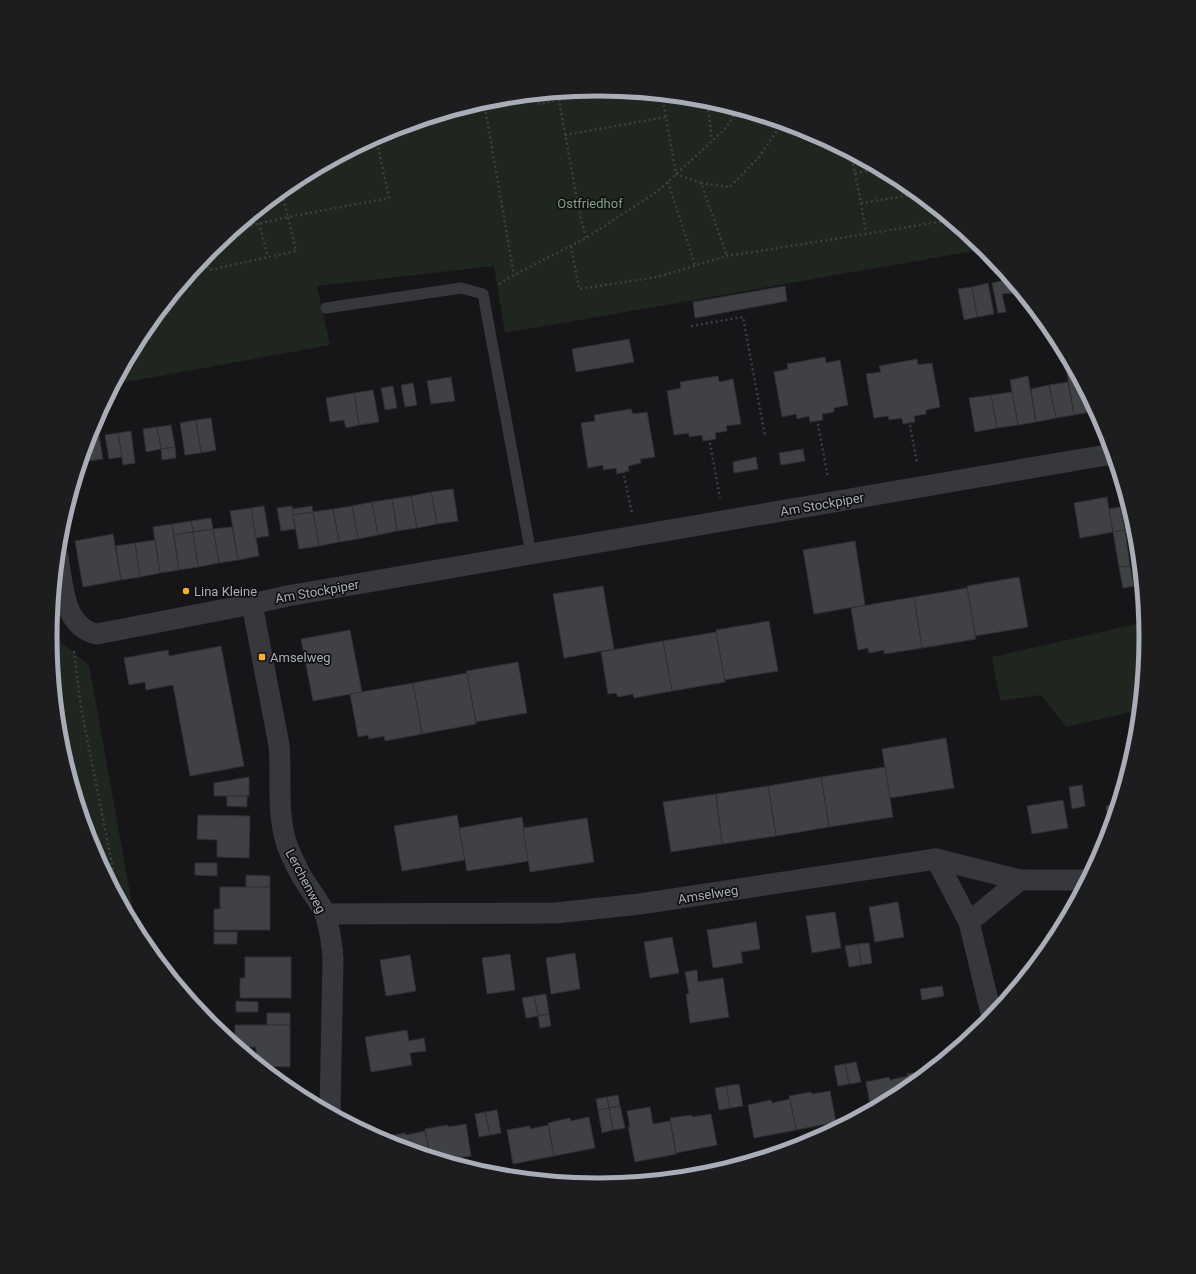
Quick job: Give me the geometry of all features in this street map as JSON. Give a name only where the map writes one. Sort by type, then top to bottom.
[{"type":"street","name":"Am Stockpiper","points":[[82,628],[97,634],[287,596],[1107,455]]},
{"type":"street","points":[[61,572],[69,611],[75,621],[82,628]]},
{"type":"street","name":"Lerchenweg","points":[[252,604],[279,745],[281,763],[281,816],[287,844],[301,875],[325,914],[332,939],[334,959],[330,1108]]},
{"type":"street","points":[[936,859],[969,922],[990,1010]]},
{"type":"street","name":"Amselweg","points":[[325,914],[555,913],[640,904],[936,859],[1020,880],[1081,880]]},
{"type":"street","points":[[969,922],[1020,880]]},
{"type":"lane","points":[[326,308],[461,288],[483,294],[531,554]]},
{"type":"path","points":[[536,100],[537,104],[580,97]]},
{"type":"path","points":[[559,100],[579,211],[586,238]]},
{"type":"path","points":[[663,100],[676,174]]},
{"type":"path","points":[[708,107],[712,140]]},
{"type":"path","points":[[485,108],[514,275]]},
{"type":"path","points":[[483,294],[514,275],[586,238],[658,191],[724,130],[736,113]]},
{"type":"path","points":[[565,135],[666,116]]},
{"type":"path","points":[[676,174],[701,183],[730,187],[759,157],[779,128]]},
{"type":"path","points":[[245,227],[288,216],[389,198],[377,143]]},
{"type":"path","points":[[852,160],[866,234]]},
{"type":"path","points":[[855,173],[872,170]]},
{"type":"path","points":[[668,182],[695,265]]},
{"type":"path","points":[[701,183],[727,256]]},
{"type":"path","points":[[861,203],[910,195]]},
{"type":"path","points":[[207,263],[209,270],[296,251],[283,197]]},
{"type":"path","points":[[571,246],[578,289],[657,276],[727,256],[944,221]]},
{"type":"path","points":[[259,223],[268,257]]},
{"type":"path","points":[[691,326],[743,317],[765,436]]},
{"type":"path","points":[[817,418],[832,502]]},
{"type":"path","points":[[909,420],[921,487]]},
{"type":"path","points":[[709,438],[724,521]]},
{"type":"path","points":[[623,471],[637,536]]},
{"type":"path","points":[[82,628],[76,640],[73,653],[81,707],[115,880]]},
{"type":"green space","name":"Ostfriedhof","points":[[563,97],[633,97],[704,106],[738,114],[805,137],[868,168],[899,187],[927,208],[955,230],[977,250],[505,333],[494,266],[317,286],[330,345],[120,383],[129,366],[148,336],[191,280],[215,254],[241,230],[297,187],[328,168],[391,137],[458,114],[492,106]]},
{"type":"green space","points":[[1139,623],[1138,672],[1134,711],[1066,727],[1041,695],[1000,701],[992,657]]},
{"type":"green space","points":[[57,624],[61,642],[89,665],[134,915],[98,844],[75,777],[67,743],[62,708],[58,672]]},
{"type":"building","points":[[1005,280],[1012,289],[1013,293],[1002,294],[1006,312],[998,313],[992,283]]},
{"type":"building","points":[[988,283],[994,314],[977,317],[972,287]]},
{"type":"building","points":[[785,286],[787,301],[695,318],[693,302]]},
{"type":"building","points":[[972,287],[977,317],[964,320],[958,289]]},
{"type":"building","points":[[629,339],[634,362],[576,372],[572,349]]},
{"type":"building","points":[[825,357],[826,363],[840,360],[848,405],[834,408],[834,412],[822,414],[823,420],[810,422],[809,416],[797,419],[796,414],[782,417],[774,372],[788,369],[787,364]]},
{"type":"building","points":[[917,359],[918,365],[932,363],[940,407],[926,410],[926,414],[914,416],[915,422],[903,424],[902,418],[889,420],[888,416],[874,418],[866,374],[881,372],[879,366]]},
{"type":"building","points":[[1067,367],[1090,412],[1074,415]]},
{"type":"building","points":[[718,376],[719,382],[733,379],[741,424],[726,426],[727,431],[715,433],[716,439],[703,441],[702,435],[689,437],[689,433],[674,435],[667,391],[681,388],[680,382]]},
{"type":"building","points":[[1028,376],[1036,422],[1018,425],[1010,380]]},
{"type":"building","points":[[451,377],[455,401],[431,404],[427,381]]},
{"type":"building","points":[[1068,382],[1074,415],[1056,418],[1049,385]]},
{"type":"building","points":[[413,383],[417,405],[405,407],[401,385]]},
{"type":"building","points":[[1049,385],[1056,418],[1036,422],[1031,389]]},
{"type":"building","points":[[393,386],[397,408],[385,410],[381,388]]},
{"type":"building","points":[[373,390],[379,422],[359,425],[354,393]]},
{"type":"building","points":[[1012,392],[1018,425],[997,428],[991,395]]},
{"type":"building","points":[[354,393],[359,425],[346,428],[344,420],[330,422],[326,398]]},
{"type":"building","points":[[991,395],[997,428],[975,432],[969,398]]},
{"type":"building","points":[[631,409],[633,414],[647,412],[655,457],[640,459],[641,463],[628,466],[629,471],[617,474],[616,468],[603,470],[603,465],[588,468],[581,423],[595,421],[594,415]]},
{"type":"building","points":[[211,418],[216,450],[201,453],[196,420]]},
{"type":"building","points":[[196,420],[201,453],[185,455],[180,423]]},
{"type":"building","points":[[171,425],[175,447],[161,449],[157,427]]},
{"type":"building","points":[[157,427],[161,449],[146,452],[143,429]]},
{"type":"building","points":[[131,431],[135,463],[123,465],[118,433]]},
{"type":"building","points":[[118,433],[122,457],[109,459],[105,435]]},
{"type":"building","points":[[99,436],[103,459],[87,461],[96,437]]},
{"type":"building","points":[[175,447],[176,458],[162,460],[161,449]]},
{"type":"building","points":[[803,449],[805,461],[781,465],[779,453]]},
{"type":"building","points":[[756,457],[758,469],[734,473],[733,462]]},
{"type":"building","points":[[453,489],[458,521],[437,524],[431,492]]},
{"type":"building","points":[[431,492],[437,524],[417,528],[411,496]]},
{"type":"building","points":[[411,496],[417,528],[397,531],[392,499]]},
{"type":"building","points":[[1107,497],[1113,532],[1080,538],[1074,503]]},
{"type":"building","points":[[392,499],[397,531],[378,535],[372,502]]},
{"type":"building","points":[[372,502],[378,535],[358,539],[352,506]]},
{"type":"building","points":[[264,506],[269,536],[255,538],[251,508]]},
{"type":"building","points":[[292,506],[295,529],[281,531],[277,508]]},
{"type":"building","points":[[312,506],[313,512],[293,515],[292,509]]},
{"type":"building","points":[[352,506],[358,539],[339,542],[333,509]]},
{"type":"building","points":[[1120,507],[1125,530],[1113,532],[1109,509]]},
{"type":"building","points":[[251,508],[259,556],[238,560],[230,511]]},
{"type":"building","points":[[333,509],[339,542],[319,546],[313,512]]},
{"type":"building","points":[[313,512],[319,546],[299,549],[293,515]]},
{"type":"building","points":[[211,518],[213,529],[193,532],[191,521]]},
{"type":"building","points":[[191,521],[193,532],[174,535],[172,524]]},
{"type":"building","points":[[172,524],[179,570],[160,573],[153,527]]},
{"type":"building","points":[[232,527],[238,560],[219,563],[213,529]]},
{"type":"building","points":[[213,529],[219,563],[198,567],[193,532]]},
{"type":"building","points":[[1125,530],[1130,566],[1119,567],[1113,532]]},
{"type":"building","points":[[193,532],[198,567],[179,570],[174,535]]},
{"type":"building","points":[[113,534],[121,580],[83,587],[75,541]]},
{"type":"building","points":[[155,540],[160,573],[140,577],[135,543]]},
{"type":"building","points":[[855,541],[865,605],[814,614],[803,550]]},
{"type":"building","points":[[135,543],[140,577],[121,580],[116,546]]},
{"type":"building","points":[[1130,566],[1134,586],[1123,588],[1119,567]]},
{"type":"building","points":[[1132,570],[1134,570],[1138,610]]},
{"type":"building","points":[[1019,577],[1028,627],[975,636],[967,586]]},
{"type":"building","points":[[603,586],[614,649],[564,658],[553,594]]},
{"type":"building","points":[[967,588],[976,639],[922,648],[914,597]]},
{"type":"building","points":[[914,597],[922,648],[884,654],[884,650],[869,653],[868,648],[858,650],[851,608]]},
{"type":"building","points":[[769,621],[778,671],[724,680],[716,630]]},
{"type":"building","points":[[350,630],[362,692],[313,701],[301,639]]},
{"type":"building","points":[[716,632],[725,682],[672,691],[663,641]]},
{"type":"building","points":[[663,641],[672,691],[634,698],[633,694],[618,697],[616,693],[608,694],[601,652]]},
{"type":"building","points":[[221,646],[244,766],[190,776],[173,685],[146,690],[145,682],[129,685],[124,658],[168,650],[169,656]]},
{"type":"building","points":[[518,662],[527,713],[476,722],[466,671]]},
{"type":"building","points":[[467,673],[476,724],[422,734],[413,683]]},
{"type":"building","points":[[413,683],[422,734],[385,741],[384,736],[369,739],[368,735],[358,737],[350,694]]},
{"type":"building","points":[[946,738],[954,788],[890,798],[882,749]]},
{"type":"building","points":[[885,767],[893,817],[829,827],[821,777]]},
{"type":"building","points":[[249,777],[249,796],[214,796],[214,783]]},
{"type":"building","points":[[821,777],[829,827],[776,836],[768,786]]},
{"type":"building","points":[[1082,785],[1085,806],[1072,809],[1069,787]]},
{"type":"building","points":[[768,786],[776,836],[722,844],[716,794]]},
{"type":"building","points":[[716,794],[722,844],[671,852],[663,802]]},
{"type":"building","points":[[227,796],[247,796],[247,807],[227,806]]},
{"type":"building","points":[[1063,800],[1068,828],[1032,834],[1027,806]]},
{"type":"building","points":[[1112,805],[1108,816],[1106,806]]},
{"type":"building","points":[[198,815],[250,816],[249,858],[217,857],[217,840],[197,839]]},
{"type":"building","points":[[457,815],[465,860],[402,871],[394,826]]},
{"type":"building","points":[[522,817],[529,861],[467,871],[459,828]]},
{"type":"building","points":[[587,818],[594,862],[530,872],[523,828]]},
{"type":"building","points":[[195,863],[217,863],[217,876],[195,875]]},
{"type":"building","points":[[246,875],[270,876],[270,887],[246,887]]},
{"type":"building","points":[[220,887],[270,887],[270,930],[214,930],[214,909],[220,909]]},
{"type":"building","points":[[898,902],[904,937],[875,942],[869,907]]},
{"type":"building","points":[[835,912],[841,948],[812,953],[806,916]]},
{"type":"building","points":[[756,922],[760,949],[741,952],[743,963],[713,968],[707,930]]},
{"type":"building","points":[[214,932],[237,932],[237,944],[214,944]]},
{"type":"building","points":[[672,937],[679,973],[650,978],[644,942]]},
{"type":"building","points":[[869,943],[872,963],[861,965],[858,944]]},
{"type":"building","points":[[858,944],[861,965],[849,967],[845,946]]},
{"type":"building","points":[[575,953],[580,989],[551,994],[546,958]]},
{"type":"building","points":[[510,954],[515,990],[487,994],[482,958]]},
{"type":"building","points":[[410,955],[416,991],[386,996],[380,960]]},
{"type":"building","points":[[245,957],[291,957],[291,998],[240,998],[240,978],[245,978]]},
{"type":"building","points":[[697,970],[698,982],[723,978],[729,1017],[690,1023],[686,994],[689,994],[685,972]]},
{"type":"building","points":[[942,986],[944,996],[922,1000],[920,989]]},
{"type":"building","points":[[546,994],[549,1014],[538,1016],[534,996]]},
{"type":"building","points":[[534,996],[538,1016],[526,1018],[522,998]]},
{"type":"building","points":[[236,1001],[258,1002],[258,1012],[236,1012]]},
{"type":"building","points":[[267,1013],[290,1013],[290,1025],[267,1025]]},
{"type":"building","points":[[549,1014],[551,1026],[540,1028],[538,1016]]},
{"type":"building","points":[[235,1025],[290,1025],[290,1067],[269,1066],[256,1056],[256,1047],[246,1047],[246,1048],[235,1038]]},
{"type":"building","points":[[407,1030],[409,1041],[424,1038],[426,1051],[410,1053],[412,1065],[371,1072],[365,1037]]},
{"type":"building","points":[[856,1062],[861,1082],[849,1084],[845,1064]]},
{"type":"building","points":[[845,1064],[849,1084],[838,1086],[834,1066]]},
{"type":"building","points":[[919,1072],[908,1080],[907,1074]]},
{"type":"building","points":[[908,1076],[909,1080],[870,1105],[866,1082],[889,1077],[890,1080]]},
{"type":"building","points":[[739,1084],[743,1106],[730,1108],[726,1086]]},
{"type":"building","points":[[726,1086],[730,1108],[719,1110],[715,1088]]},
{"type":"building","points":[[830,1091],[836,1122],[796,1130],[789,1096],[811,1092],[812,1094]]},
{"type":"building","points":[[618,1095],[620,1106],[609,1108],[607,1097]]},
{"type":"building","points":[[607,1097],[609,1108],[598,1110],[596,1099]]},
{"type":"building","points":[[790,1099],[796,1130],[754,1138],[748,1105],[771,1100],[772,1103]]},
{"type":"building","points":[[620,1106],[625,1128],[613,1130],[609,1108]]},
{"type":"building","points":[[650,1107],[653,1124],[670,1121],[676,1154],[635,1162],[628,1127],[630,1127],[627,1111]]},
{"type":"building","points":[[609,1108],[613,1130],[602,1133],[598,1110]]},
{"type":"building","points":[[497,1110],[501,1133],[490,1135],[485,1112]]},
{"type":"building","points":[[485,1112],[490,1135],[479,1137],[475,1114]]},
{"type":"building","points":[[711,1114],[717,1145],[676,1153],[670,1118]]},
{"type":"building","points":[[589,1117],[595,1148],[554,1156],[548,1123],[570,1118],[571,1121]]},
{"type":"building","points":[[466,1124],[471,1156],[454,1159],[429,1151],[425,1129],[448,1125],[448,1127]]},
{"type":"building","points":[[548,1125],[554,1156],[513,1164],[507,1130],[530,1126],[530,1129]]},
{"type":"building","points":[[425,1131],[429,1151],[389,1136],[405,1133],[406,1135]]},
{"type":"place","name":"Lina Kleine","points":[[186,591]]},
{"type":"place","name":"Amselweg","points":[[262,657]]}]
